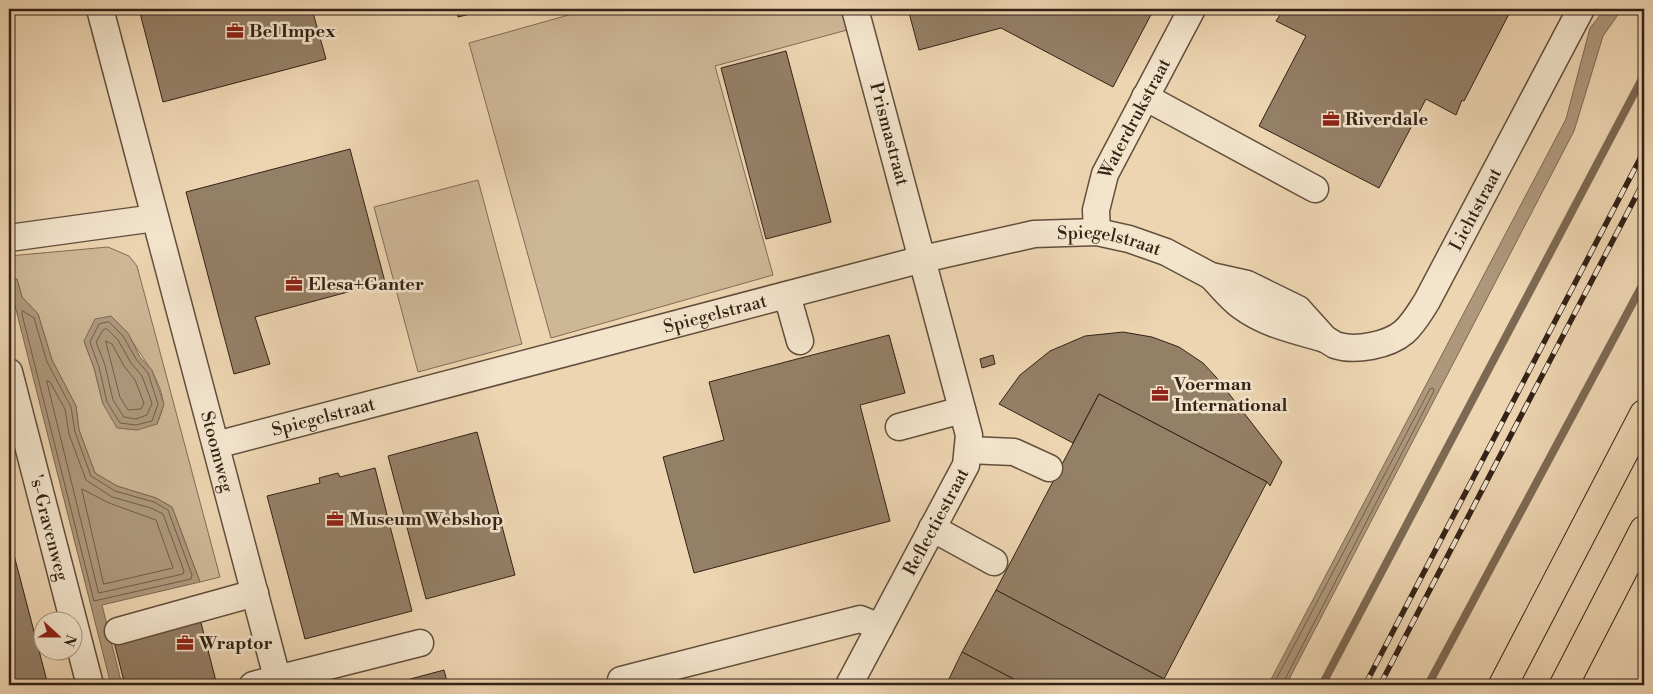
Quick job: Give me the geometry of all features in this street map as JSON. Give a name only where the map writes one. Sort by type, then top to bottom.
[{"type":"highway","points":[[1503,685],[1644,414]]},
{"type":"highway","points":[[1564,685],[1644,530]]},
{"type":"street","name":"Stoomweg","points":[[100,9],[255,592],[270,683]]},
{"type":"street","name":"Prismastraat","points":[[855,9],[923,259]]},
{"type":"street","name":"Waterdrukstraat","points":[[1097,232],[1096,210],[1105,174],[1192,9]]},
{"type":"street","name":"Lichtstraat","points":[[1325,339],[1336,345],[1359,347],[1387,342],[1404,332],[1415,320],[1581,9]]},
{"type":"street","points":[[1145,97],[1315,189]]},
{"type":"street","points":[[9,238],[155,218]]},
{"type":"street","name":"Spiegelstraat","points":[[216,445],[923,259],[1034,234],[1097,232],[1129,238],[1166,252],[1211,276],[1247,284],[1298,310],[1325,339]]},
{"type":"street","name":"Reflectiestraat","points":[[860,682],[880,627],[966,465],[969,435],[923,259]]},
{"type":"street","points":[[787,295],[800,341]]},
{"type":"street","name":"'s-Gravenweg","points":[[9,372],[90,685]]},
{"type":"street","points":[[899,428],[962,410]]},
{"type":"street","points":[[968,450],[1014,452],[1049,468]]},
{"type":"street","points":[[932,528],[994,562]]},
{"type":"street","points":[[118,631],[255,592]]},
{"type":"street","points":[[621,680],[860,619],[880,627]]},
{"type":"street","points":[[270,683],[420,643]]},
{"type":"shaded area","points":[[590,9],[841,9],[847,30],[715,66],[773,275],[551,338],[469,43]]},
{"type":"shaded area","points":[[478,180],[522,344],[418,372],[374,207]]},
{"type":"shaded area","points":[[108,247],[129,256],[137,266],[220,577],[200,582],[172,507],[156,498],[117,486],[95,473],[79,430],[76,406],[52,360],[38,314],[22,297],[17,279],[9,281],[9,256]],"holes":[[[128,334],[154,375],[161,393],[163,408],[157,424],[103,404],[94,368],[84,341]]]},
{"type":"water","points":[[1605,9],[1622,9],[1603,36],[1574,131],[1286,685],[1268,685],[1566,119],[1590,28]]},
{"type":"water","points":[[17,279],[22,297],[38,314],[52,360],[76,406],[79,430],[95,473],[117,486],[156,498],[172,507],[200,582],[102,605],[122,685],[111,685],[9,282]]},
{"type":"water","points":[[111,316],[128,333],[140,357],[152,370],[164,404],[157,424],[137,430],[117,428],[103,404],[94,368],[84,341],[95,319]]},
{"type":"building","points":[[139,9],[312,9],[326,59],[163,102]]},
{"type":"building","points":[[456,9],[490,9],[458,17]]},
{"type":"building","points":[[908,9],[1154,9],[1113,87],[1001,28],[919,50]]},
{"type":"building","points":[[1284,9],[1511,10],[1464,101],[1462,100],[1456,115],[1426,99],[1379,188],[1259,126],[1306,36],[1276,21]]},
{"type":"building","points":[[786,51],[831,222],[766,239],[721,68]]},
{"type":"building","points":[[350,149],[385,282],[255,317],[270,364],[234,374],[186,192]]},
{"type":"building","points":[[1123,332],[1152,337],[1179,347],[1203,363],[1282,462],[1270,486],[1267,482],[1099,394],[1073,443],[999,404],[1020,375],[1050,351],[1085,336]]},
{"type":"building","points":[[889,335],[905,393],[860,405],[890,521],[694,573],[663,457],[724,440],[709,382]]},
{"type":"building","points":[[993,355],[995,364],[982,368],[980,359]]},
{"type":"building","points":[[1099,394],[1267,482],[1164,679],[996,590]]},
{"type":"building","points":[[477,432],[515,575],[426,599],[388,456]]},
{"type":"building","points":[[375,468],[412,611],[305,639],[267,496],[320,483],[319,478],[338,473],[340,477]]},
{"type":"building","points":[[9,536],[32,624],[32,662],[42,662],[48,685],[9,685]]},
{"type":"building","points":[[996,590],[1164,679],[1160,685],[1025,685],[962,652]]},
{"type":"building","points":[[200,619],[217,685],[125,685],[114,642]]},
{"type":"building","points":[[962,652],[1025,685],[946,685]]},
{"type":"building","points":[[444,670],[448,685],[388,685]]},
{"type":"waterway","points":[[1322,685],[1644,75]]},
{"type":"waterway","points":[[1428,685],[1644,282]]},
{"type":"railway","points":[[1365,685],[1644,151]]},
{"type":"railway","points":[[1380,685],[1644,181]]},
{"type":"place","name":"Bel Impex","points":[[235,31]]},
{"type":"place","name":"Riverdale","points":[[1331,119]]},
{"type":"place","name":"Elesa+Ganter","points":[[294,284]]},
{"type":"place","name":"Voerman International","points":[[1160,394]]},
{"type":"place","name":"Museum Webshop","points":[[335,519]]},
{"type":"place","name":"Wraptor","points":[[185,643]]}]
